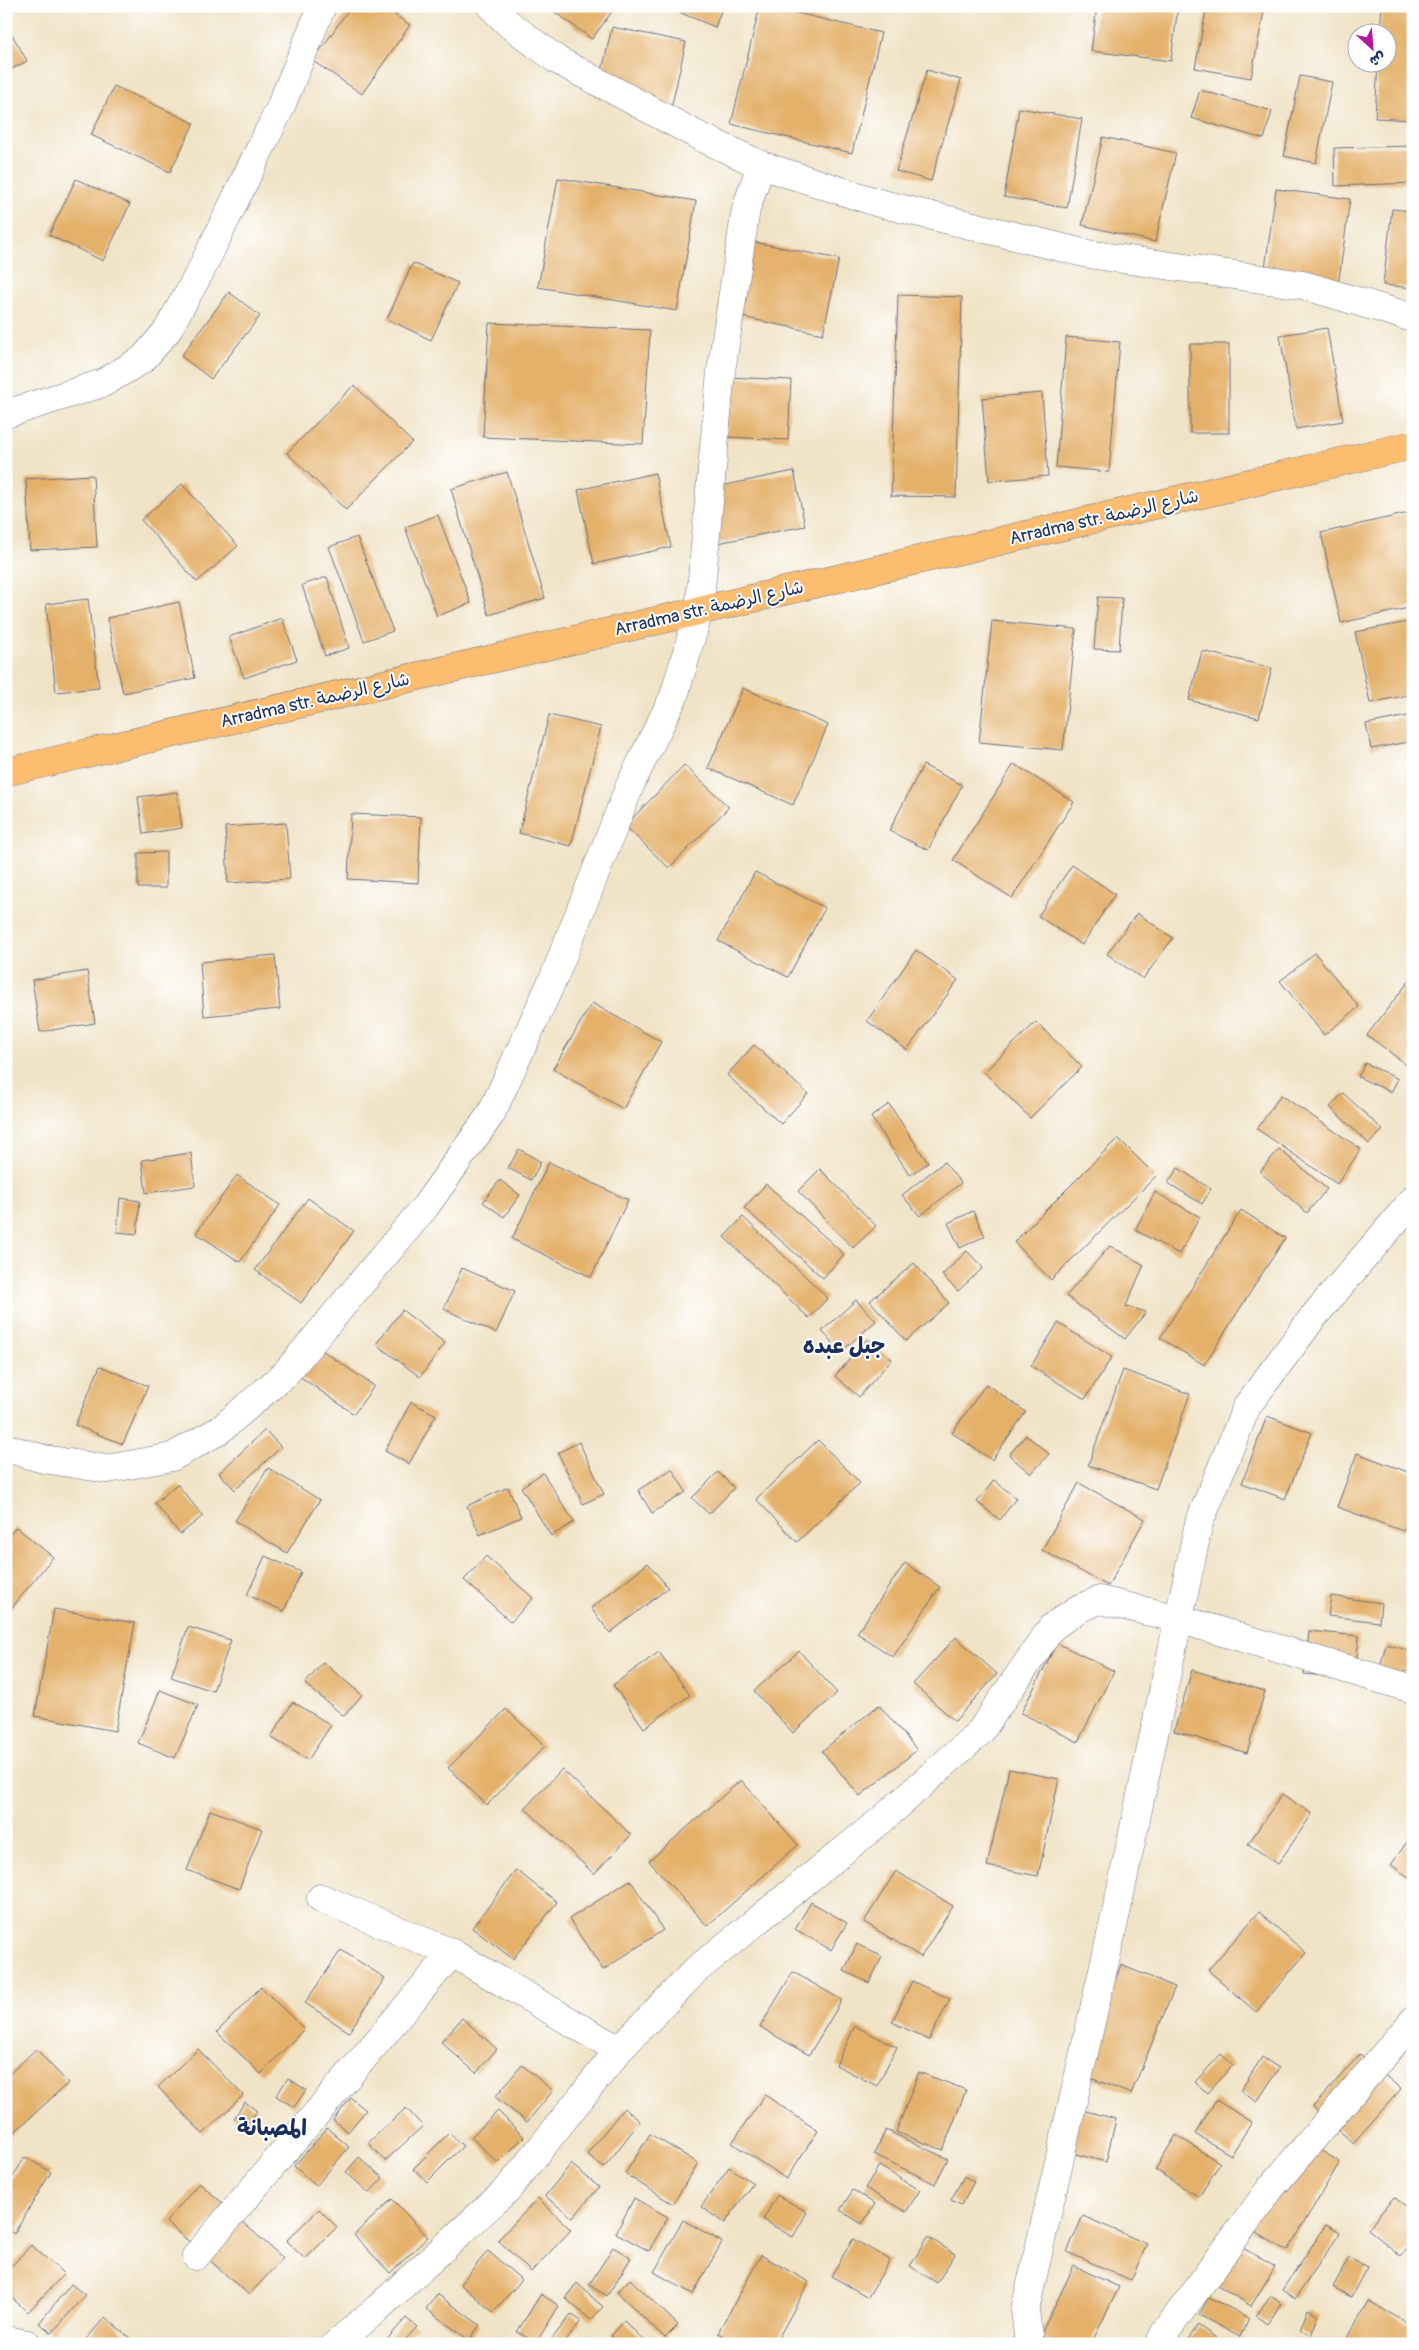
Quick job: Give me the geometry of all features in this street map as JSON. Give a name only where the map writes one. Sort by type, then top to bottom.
[{"type":"main road","name":"Arradma str. شارع الرضمة","points":[[6,772],[1413,445]]},
{"type":"street","points":[[6,414],[103,383],[143,359],[167,332],[200,272],[281,106],[322,6]]},
{"type":"street","points":[[491,6],[509,24],[557,60],[701,138],[761,165],[879,203],[1088,254],[1303,285],[1413,318]]},
{"type":"street","points":[[6,1448],[44,1459],[107,1469],[172,1458],[220,1430],[285,1374],[425,1207],[491,1114],[550,986],[631,783],[674,696],[699,611],[721,371],[746,208],[761,165]]},
{"type":"street","points":[[1029,2344],[1025,2310],[1114,1922],[1199,1522],[1247,1406],[1314,1316],[1413,1200]]},
{"type":"street","points":[[336,2344],[508,2189],[619,2050],[696,1970],[884,1818],[980,1732],[1052,1627],[1078,1609],[1100,1600],[1179,1619],[1413,1689]]},
{"type":"street","points":[[320,1898],[452,1953],[619,2050]]},
{"type":"street","points":[[196,2256],[452,1953]]},
{"type":"street","points":[[1159,2344],[1164,2334],[1270,2189],[1413,2021]]},
{"type":"street","points":[[6,2340],[27,2344]]},
{"type":"building","points":[[351,6],[382,6],[410,25],[362,94],[313,61]]},
{"type":"building","points":[[550,6],[616,6],[592,39],[549,8]]},
{"type":"building","points":[[664,6],[723,6],[715,27]]},
{"type":"building","points":[[760,6],[768,6],[881,33],[852,153],[731,124]]},
{"type":"building","points":[[1097,6],[1178,6],[1171,61],[1091,51]]},
{"type":"building","points":[[1207,6],[1265,6],[1251,78],[1195,68]]},
{"type":"building","points":[[1382,6],[1413,6],[1413,120],[1375,118],[1377,72],[1396,72],[1396,22],[1381,22]]},
{"type":"building","points":[[6,24],[27,61],[6,72]]},
{"type":"building","points":[[612,27],[686,42],[670,113],[596,97]]},
{"type":"building","points":[[927,70],[961,80],[931,181],[896,171]]},
{"type":"building","points":[[1300,76],[1332,82],[1316,163],[1284,156]]},
{"type":"building","points":[[114,86],[194,123],[170,172],[91,135]]},
{"type":"building","points":[[1200,90],[1272,111],[1264,139],[1191,118]]},
{"type":"building","points":[[1019,108],[1082,119],[1067,208],[1004,197]]},
{"type":"building","points":[[1103,137],[1176,153],[1155,242],[1082,225]]},
{"type":"building","points":[[1413,146],[1413,183],[1335,186],[1334,148]]},
{"type":"building","points":[[558,178],[696,201],[677,311],[538,287]]},
{"type":"building","points":[[76,179],[130,204],[103,261],[49,235]]},
{"type":"building","points":[[1276,189],[1350,199],[1338,286],[1264,276]]},
{"type":"building","points":[[1392,209],[1413,211],[1413,288],[1383,285]]},
{"type":"building","points":[[734,238],[839,259],[823,334],[718,312]]},
{"type":"building","points":[[413,263],[458,283],[431,340],[387,319]]},
{"type":"building","points":[[229,292],[260,316],[211,379],[181,356]]},
{"type":"building","points":[[898,295],[962,297],[956,497],[891,496]]},
{"type":"building","points":[[489,323],[650,330],[643,444],[483,437]]},
{"type":"building","points":[[1327,328],[1343,421],[1296,429],[1280,335]]},
{"type":"building","points":[[1066,337],[1120,342],[1109,472],[1056,467]]},
{"type":"building","points":[[1190,344],[1229,344],[1229,433],[1190,433]]},
{"type":"building","points":[[728,377],[791,380],[788,440],[725,437]]},
{"type":"building","points":[[354,385],[412,442],[346,510],[287,453]]},
{"type":"building","points":[[1042,393],[1048,476],[989,481],[982,398]]},
{"type":"building","points":[[794,471],[805,526],[712,544],[701,490]]},
{"type":"building","points":[[507,472],[545,598],[489,615],[451,489]]},
{"type":"building","points":[[655,473],[671,547],[594,564],[578,490]]},
{"type":"building","points":[[93,475],[97,547],[30,550],[26,479]]},
{"type":"building","points":[[182,484],[238,546],[197,582],[141,520]]},
{"type":"building","points":[[1413,512],[1413,607],[1341,623],[1321,533]]},
{"type":"building","points":[[438,515],[471,603],[437,616],[405,527]]},
{"type":"building","points":[[357,537],[393,631],[364,641],[329,547]]},
{"type":"building","points":[[327,577],[349,648],[325,656],[302,585]]},
{"type":"building","points":[[1098,597],[1122,598],[1119,650],[1094,649]]},
{"type":"building","points":[[88,599],[99,688],[56,692],[46,604]]},
{"type":"building","points":[[179,602],[195,678],[123,693],[107,618]]},
{"type":"building","points":[[282,618],[297,660],[244,678],[229,637]]},
{"type":"building","points":[[992,621],[1076,629],[1063,750],[979,742]]},
{"type":"building","points":[[1413,621],[1413,694],[1370,703],[1355,632]]},
{"type":"building","points":[[1202,651],[1272,668],[1259,718],[1189,700]]},
{"type":"building","points":[[743,688],[828,725],[793,805],[708,768]]},
{"type":"building","points":[[549,715],[601,727],[571,846],[519,833]]},
{"type":"building","points":[[1413,715],[1413,741],[1371,749],[1366,724]]},
{"type":"building","points":[[1014,764],[1074,802],[1012,898],[953,860]]},
{"type":"building","points":[[684,765],[729,807],[669,868],[625,826]]},
{"type":"building","points":[[923,765],[962,785],[928,850],[889,831]]},
{"type":"building","points":[[177,792],[182,828],[143,834],[138,797]]},
{"type":"building","points":[[351,814],[421,817],[418,883],[348,879]]},
{"type":"building","points":[[286,823],[290,879],[228,883],[225,827]]},
{"type":"building","points":[[166,852],[166,888],[138,888],[138,853]]},
{"type":"building","points":[[1072,865],[1115,894],[1082,945],[1038,916]]},
{"type":"building","points":[[755,872],[825,908],[788,977],[718,941]]},
{"type":"building","points":[[1137,913],[1173,938],[1143,979],[1107,954]]},
{"type":"building","points":[[916,950],[958,980],[907,1050],[867,1021]]},
{"type":"building","points":[[1315,953],[1359,1007],[1324,1035],[1280,981]]},
{"type":"building","points":[[275,955],[280,1009],[204,1016],[200,962]]},
{"type":"building","points":[[87,971],[95,1023],[40,1032],[32,980]]},
{"type":"building","points":[[1413,976],[1413,1060],[1408,1066],[1367,1035]]},
{"type":"building","points":[[592,1003],[661,1042],[623,1109],[553,1069]]},
{"type":"building","points":[[1036,1022],[1082,1067],[1030,1118],[984,1072]]},
{"type":"building","points":[[754,1045],[808,1094],[781,1124],[727,1075]]},
{"type":"building","points":[[1365,1063],[1398,1079],[1391,1092],[1358,1077]]},
{"type":"building","points":[[1343,1093],[1383,1130],[1369,1144],[1330,1107]]},
{"type":"building","points":[[1281,1095],[1361,1149],[1337,1184],[1257,1129]]},
{"type":"building","points":[[889,1104],[928,1163],[910,1175],[871,1117]]},
{"type":"building","points":[[1118,1138],[1156,1176],[1051,1280],[1014,1242]]},
{"type":"building","points":[[519,1149],[541,1162],[531,1180],[508,1168]]},
{"type":"building","points":[[1279,1149],[1327,1189],[1307,1213],[1260,1172]]},
{"type":"building","points":[[191,1153],[195,1186],[146,1193],[142,1160]]},
{"type":"building","points":[[549,1162],[628,1200],[591,1277],[512,1239]]},
{"type":"building","points":[[944,1162],[961,1183],[920,1216],[902,1195]]},
{"type":"building","points":[[1178,1168],[1211,1189],[1202,1204],[1168,1183]]},
{"type":"building","points":[[820,1169],[876,1226],[853,1248],[798,1191]]},
{"type":"building","points":[[237,1175],[280,1205],[240,1262],[196,1233]]},
{"type":"building","points":[[500,1180],[520,1195],[504,1217],[483,1202]]},
{"type":"building","points":[[766,1184],[844,1254],[823,1278],[744,1208]]},
{"type":"building","points":[[1155,1192],[1200,1217],[1179,1254],[1135,1230]]},
{"type":"building","points":[[120,1198],[140,1201],[137,1234],[117,1232]]},
{"type":"building","points":[[308,1198],[354,1231],[301,1303],[255,1270]]},
{"type":"building","points":[[1241,1210],[1285,1238],[1204,1365],[1160,1338]]},
{"type":"building","points":[[973,1211],[985,1236],[960,1248],[948,1223]]},
{"type":"building","points":[[743,1217],[828,1298],[809,1318],[724,1237]]},
{"type":"building","points":[[1110,1246],[1144,1265],[1126,1306],[1146,1312],[1125,1339],[1066,1296]]},
{"type":"building","points":[[967,1251],[983,1268],[958,1291],[942,1275]]},
{"type":"building","points":[[914,1263],[949,1303],[906,1341],[870,1301]]},
{"type":"building","points":[[462,1268],[515,1291],[496,1333],[444,1309]]},
{"type":"building","points":[[856,1300],[876,1321],[841,1352],[822,1331]]},
{"type":"building","points":[[402,1310],[445,1343],[420,1377],[376,1344]]},
{"type":"building","points":[[1058,1323],[1112,1357],[1085,1399],[1031,1366]]},
{"type":"building","points":[[867,1339],[892,1359],[859,1397],[835,1376]]},
{"type":"building","points":[[319,1348],[374,1386],[354,1414],[299,1376]]},
{"type":"building","points":[[100,1366],[148,1386],[123,1444],[75,1425]]},
{"type":"building","points":[[1123,1370],[1190,1394],[1156,1489],[1088,1465]]},
{"type":"building","points":[[986,1384],[1026,1412],[992,1460],[952,1433]]},
{"type":"building","points":[[411,1402],[436,1415],[409,1464],[385,1451]]},
{"type":"building","points":[[1267,1416],[1312,1433],[1285,1499],[1242,1483]]},
{"type":"building","points":[[265,1430],[281,1447],[235,1490],[219,1473]]},
{"type":"building","points":[[1026,1435],[1049,1454],[1031,1474],[1009,1455]]},
{"type":"building","points":[[818,1440],[860,1483],[797,1542],[756,1499]]},
{"type":"building","points":[[579,1442],[604,1494],[583,1504],[558,1453]]},
{"type":"building","points":[[1357,1453],[1413,1474],[1413,1503],[1403,1531],[1337,1507]]},
{"type":"building","points":[[268,1468],[320,1500],[287,1553],[235,1521]]},
{"type":"building","points":[[672,1469],[686,1492],[652,1513],[638,1490]]},
{"type":"building","points":[[718,1472],[734,1488],[709,1514],[692,1498]]},
{"type":"building","points":[[543,1473],[574,1522],[551,1536],[521,1487]]},
{"type":"building","points":[[994,1480],[1016,1498],[1000,1520],[977,1502]]},
{"type":"building","points":[[1079,1483],[1145,1519],[1108,1586],[1042,1550]]},
{"type":"building","points":[[177,1484],[203,1516],[180,1534],[155,1503]]},
{"type":"building","points":[[508,1487],[521,1517],[480,1535],[467,1506]]},
{"type":"building","points":[[16,1527],[53,1557],[6,1615],[6,1539]]},
{"type":"building","points":[[265,1556],[301,1572],[284,1611],[247,1595]]},
{"type":"building","points":[[486,1556],[533,1598],[511,1622],[464,1580]]},
{"type":"building","points":[[648,1563],[668,1588],[610,1633],[591,1608]]},
{"type":"building","points":[[905,1563],[940,1587],[893,1657],[857,1633]]},
{"type":"building","points":[[1331,1596],[1381,1603],[1379,1622],[1328,1616]]},
{"type":"building","points":[[54,1609],[135,1623],[115,1731],[35,1716]]},
{"type":"building","points":[[188,1627],[231,1640],[213,1691],[171,1677]]},
{"type":"building","points":[[1309,1631],[1359,1636],[1355,1679],[1304,1674]]},
{"type":"building","points":[[956,1637],[997,1674],[955,1721],[913,1684]]},
{"type":"building","points":[[1057,1643],[1114,1671],[1078,1742],[1021,1713]]},
{"type":"building","points":[[1386,1644],[1413,1652],[1413,1685],[1378,1675]]},
{"type":"building","points":[[799,1651],[837,1693],[793,1733],[754,1691]]},
{"type":"building","points":[[659,1652],[690,1695],[644,1728],[613,1685]]},
{"type":"building","points":[[323,1662],[362,1695],[344,1716],[305,1684]]},
{"type":"building","points":[[1192,1670],[1265,1691],[1247,1753],[1174,1731]]},
{"type":"building","points":[[160,1690],[198,1705],[175,1758],[138,1743]]},
{"type":"building","points":[[293,1702],[331,1725],[308,1760],[271,1737]]},
{"type":"building","points":[[879,1705],[917,1750],[860,1796],[822,1751]]},
{"type":"building","points":[[506,1709],[545,1746],[487,1805],[448,1768]]},
{"type":"building","points":[[562,1769],[631,1835],[594,1874],[525,1808]]},
{"type":"building","points":[[1009,1769],[1059,1779],[1038,1876],[987,1866]]},
{"type":"building","points":[[741,1780],[798,1845],[707,1926],[649,1861]]},
{"type":"building","points":[[1282,1794],[1312,1814],[1278,1864],[1248,1844]]},
{"type":"building","points":[[210,1810],[262,1829],[239,1889],[187,1870]]},
{"type":"building","points":[[1413,1833],[1413,1880],[1391,1865]]},
{"type":"building","points":[[516,1870],[557,1902],[513,1959],[472,1928]]},
{"type":"building","points":[[896,1871],[953,1906],[921,1957],[864,1922]]},
{"type":"building","points":[[630,1880],[663,1930],[603,1970],[569,1919]]},
{"type":"building","points":[[811,1902],[847,1923],[831,1950],[795,1929]]},
{"type":"building","points":[[1259,1912],[1306,1953],[1256,2012],[1208,1970]]},
{"type":"building","points":[[857,1944],[882,1957],[869,1983],[844,1971]]},
{"type":"building","points":[[341,1950],[385,1978],[349,2032],[305,2003]]},
{"type":"building","points":[[1121,1965],[1175,1987],[1131,2094],[1078,2073]]},
{"type":"building","points":[[793,1972],[842,2000],[809,2055],[760,2027]]},
{"type":"building","points":[[912,1981],[950,1999],[929,2040],[892,2022]]},
{"type":"building","points":[[261,1987],[304,2029],[261,2074],[217,2032]]},
{"type":"building","points":[[462,2018],[497,2049],[476,2073],[441,2042]]},
{"type":"building","points":[[855,2026],[897,2047],[877,2086],[836,2065]]},
{"type":"building","points":[[36,2049],[68,2083],[6,2140],[6,2077]]},
{"type":"building","points":[[198,2049],[243,2095],[203,2134],[158,2087]]},
{"type":"building","points":[[1221,2054],[1233,2065],[1207,2093],[1195,2082]]},
{"type":"building","points":[[1360,2054],[1401,2089],[1353,2143],[1313,2107]]},
{"type":"building","points":[[1262,2057],[1279,2068],[1257,2102],[1240,2091]]},
{"type":"building","points":[[522,2065],[553,2091],[527,2122],[495,2097]]},
{"type":"building","points":[[919,2072],[966,2090],[943,2150],[896,2132]]},
{"type":"building","points":[[288,2078],[306,2090],[294,2107],[276,2096]]},
{"type":"building","points":[[765,2095],[818,2131],[786,2179],[732,2143]]},
{"type":"building","points":[[351,2098],[366,2110],[348,2132],[333,2120]]},
{"type":"building","points":[[1216,2100],[1252,2122],[1231,2155],[1195,2134]]},
{"type":"building","points":[[245,2102],[257,2111],[245,2126],[234,2118]]},
{"type":"building","points":[[406,2108],[423,2126],[385,2161],[368,2143]]},
{"type":"building","points":[[624,2108],[640,2121],[604,2168],[587,2154]]},
{"type":"building","points":[[1078,2109],[1116,2119],[1106,2162],[1068,2152]]},
{"type":"building","points":[[498,2111],[524,2137],[498,2163],[471,2137]]},
{"type":"building","points":[[327,2128],[349,2147],[316,2186],[294,2166]]},
{"type":"building","points":[[886,2130],[948,2159],[935,2184],[874,2154]]},
{"type":"building","points":[[449,2133],[463,2146],[427,2182],[413,2169]]},
{"type":"building","points":[[650,2134],[698,2163],[673,2204],[625,2174]]},
{"type":"building","points":[[1176,2135],[1220,2163],[1199,2197],[1155,2170]]},
{"type":"building","points":[[1298,2137],[1340,2162],[1287,2251],[1245,2226]]},
{"type":"building","points":[[25,2157],[51,2172],[14,2234],[6,2229],[6,2188]]},
{"type":"building","points":[[359,2157],[383,2178],[369,2193],[346,2172]]},
{"type":"building","points":[[571,2164],[599,2187],[573,2218],[545,2196]]},
{"type":"building","points":[[879,2166],[920,2190],[906,2212],[865,2188]]},
{"type":"building","points":[[729,2167],[753,2183],[725,2223],[701,2207]]},
{"type":"building","points":[[964,2176],[974,2182],[961,2205],[951,2200]]},
{"type":"building","points":[[199,2183],[225,2205],[192,2244],[166,2222]]},
{"type":"building","points":[[853,2190],[875,2204],[862,2224],[840,2210]]},
{"type":"building","points":[[777,2195],[807,2212],[793,2237],[763,2220]]},
{"type":"building","points":[[1394,2197],[1413,2212],[1413,2242],[1401,2256],[1368,2229]]},
{"type":"building","points":[[538,2198],[571,2230],[531,2272],[498,2240]]},
{"type":"building","points":[[634,2198],[668,2217],[649,2251],[616,2233]]},
{"type":"building","points":[[392,2199],[428,2237],[390,2273],[354,2235]]},
{"type":"building","points":[[319,2209],[337,2227],[305,2259],[286,2241]]},
{"type":"building","points":[[1083,2216],[1147,2244],[1131,2280],[1067,2252]]},
{"type":"building","points":[[683,2220],[722,2242],[693,2294],[654,2272]]},
{"type":"building","points":[[241,2221],[283,2258],[249,2295],[207,2258]]},
{"type":"building","points":[[1326,2225],[1340,2233],[1295,2299],[1282,2290]]},
{"type":"building","points":[[928,2237],[955,2254],[937,2283],[910,2266]]},
{"type":"building","points":[[853,2239],[890,2260],[868,2297],[831,2276]]},
{"type":"building","points":[[1233,2242],[1275,2267],[1251,2306],[1209,2280]]},
{"type":"building","points":[[31,2245],[64,2274],[28,2312],[6,2293],[6,2272]]},
{"type":"building","points":[[613,2247],[631,2258],[607,2296],[589,2285]]},
{"type":"building","points":[[488,2251],[522,2280],[493,2312],[460,2284]]},
{"type":"building","points":[[761,2255],[809,2282],[775,2344],[738,2344],[718,2333]]},
{"type":"building","points":[[1349,2258],[1367,2267],[1351,2297],[1333,2287]]},
{"type":"building","points":[[1074,2266],[1119,2287],[1091,2344],[1055,2344],[1040,2336]]},
{"type":"building","points":[[630,2279],[678,2325],[665,2338],[617,2292]]},
{"type":"building","points":[[577,2283],[603,2307],[591,2320],[565,2298]]},
{"type":"building","points":[[71,2284],[85,2295],[52,2333],[39,2323]]},
{"type":"building","points":[[437,2294],[480,2325],[469,2340],[426,2309]]},
{"type":"building","points":[[541,2294],[559,2306],[536,2343],[517,2332]]},
{"type":"building","points":[[1271,2296],[1282,2304],[1267,2324],[1256,2316]]},
{"type":"building","points":[[1209,2297],[1249,2318],[1240,2337],[1199,2315]]},
{"type":"building","points":[[1368,2301],[1413,2326],[1413,2331],[1405,2344],[1344,2344]]},
{"type":"building","points":[[1308,2309],[1319,2315],[1311,2335],[1300,2330]]},
{"type":"building","points":[[571,2314],[581,2321],[564,2344],[548,2344]]},
{"type":"building","points":[[105,2317],[137,2344],[82,2344]]},
{"type":"building","points":[[406,2318],[417,2327],[401,2344],[383,2344]]},
{"type":"building","points":[[624,2321],[648,2344],[619,2344],[611,2336]]},
{"type":"building","points":[[1198,2325],[1225,2344],[1185,2344]]},
{"type":"district","name":"جبل عبده","points":[[844,1345]]},
{"type":"district","name":"المصبانة","points":[[272,2127]]}]
